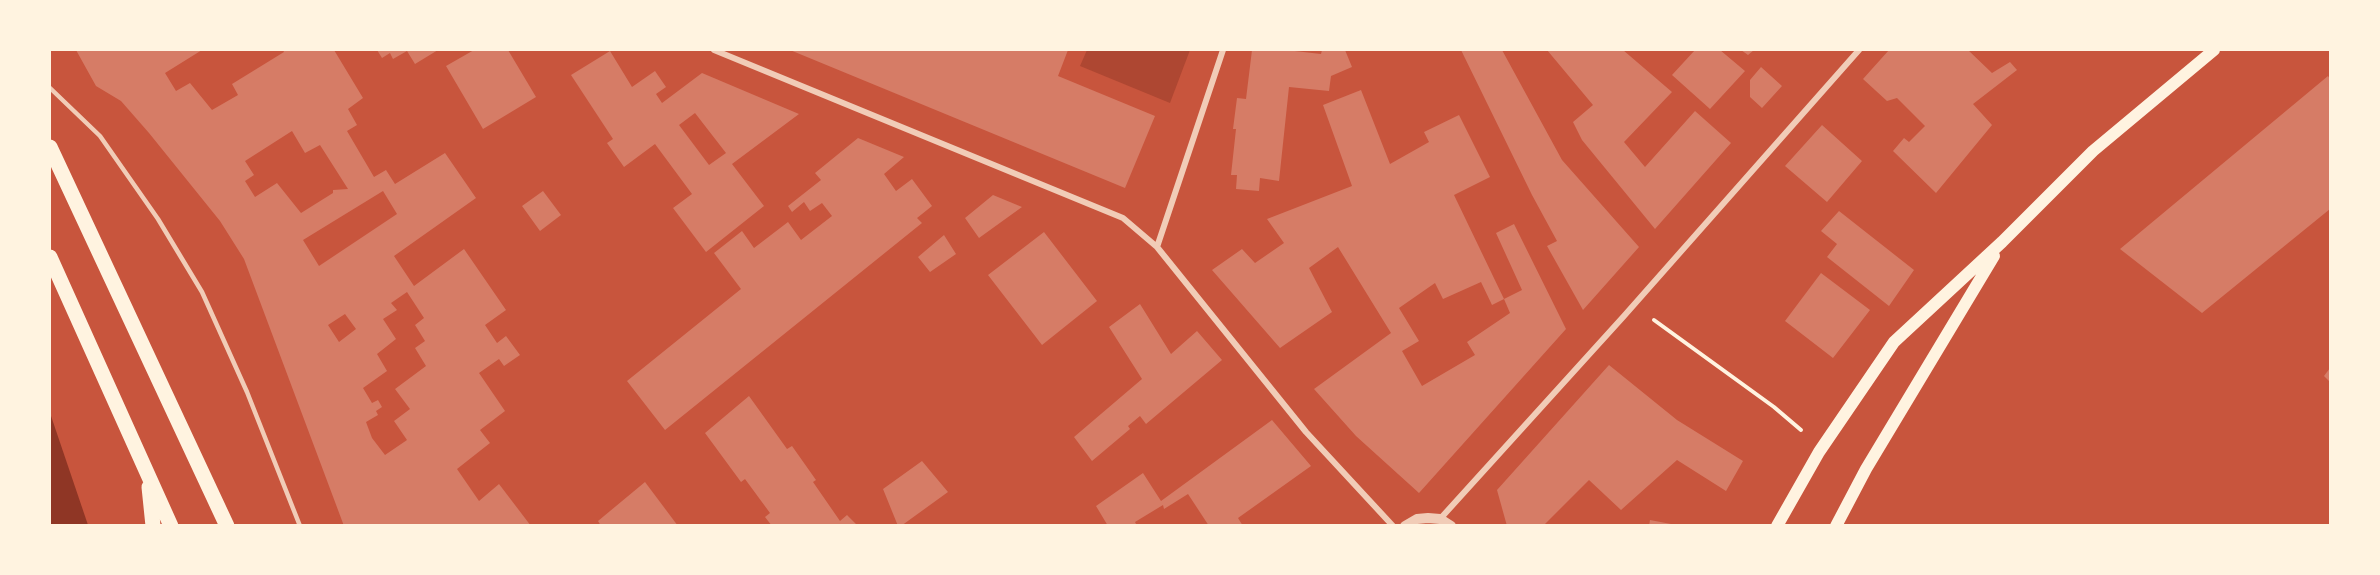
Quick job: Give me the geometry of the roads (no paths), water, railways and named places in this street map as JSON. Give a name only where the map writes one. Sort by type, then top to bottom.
[{"type":"main road","points":[[1777,525],[1820,452],[1894,342],[2002,242],[2093,152],[2214,50]]},
{"type":"main road","points":[[50,147],[227,525]]},
{"type":"main road","points":[[1836,525],[1866,469],[2002,242]]},
{"type":"main road","points":[[50,257],[171,525]]},
{"type":"main road","points":[[147,472],[153,525]]},
{"type":"street","points":[[714,50],[1123,218],[1157,247],[1306,432],[1393,525]]},
{"type":"street","points":[[1157,247],[1223,50]]},
{"type":"street","points":[[1440,519],[1859,50]]},
{"type":"street","points":[[1405,525],[1417,519],[1428,518],[1440,519],[1451,525]]},
{"type":"lane","points":[[50,88],[100,136],[158,219],[202,291],[248,392],[300,525]]}]
